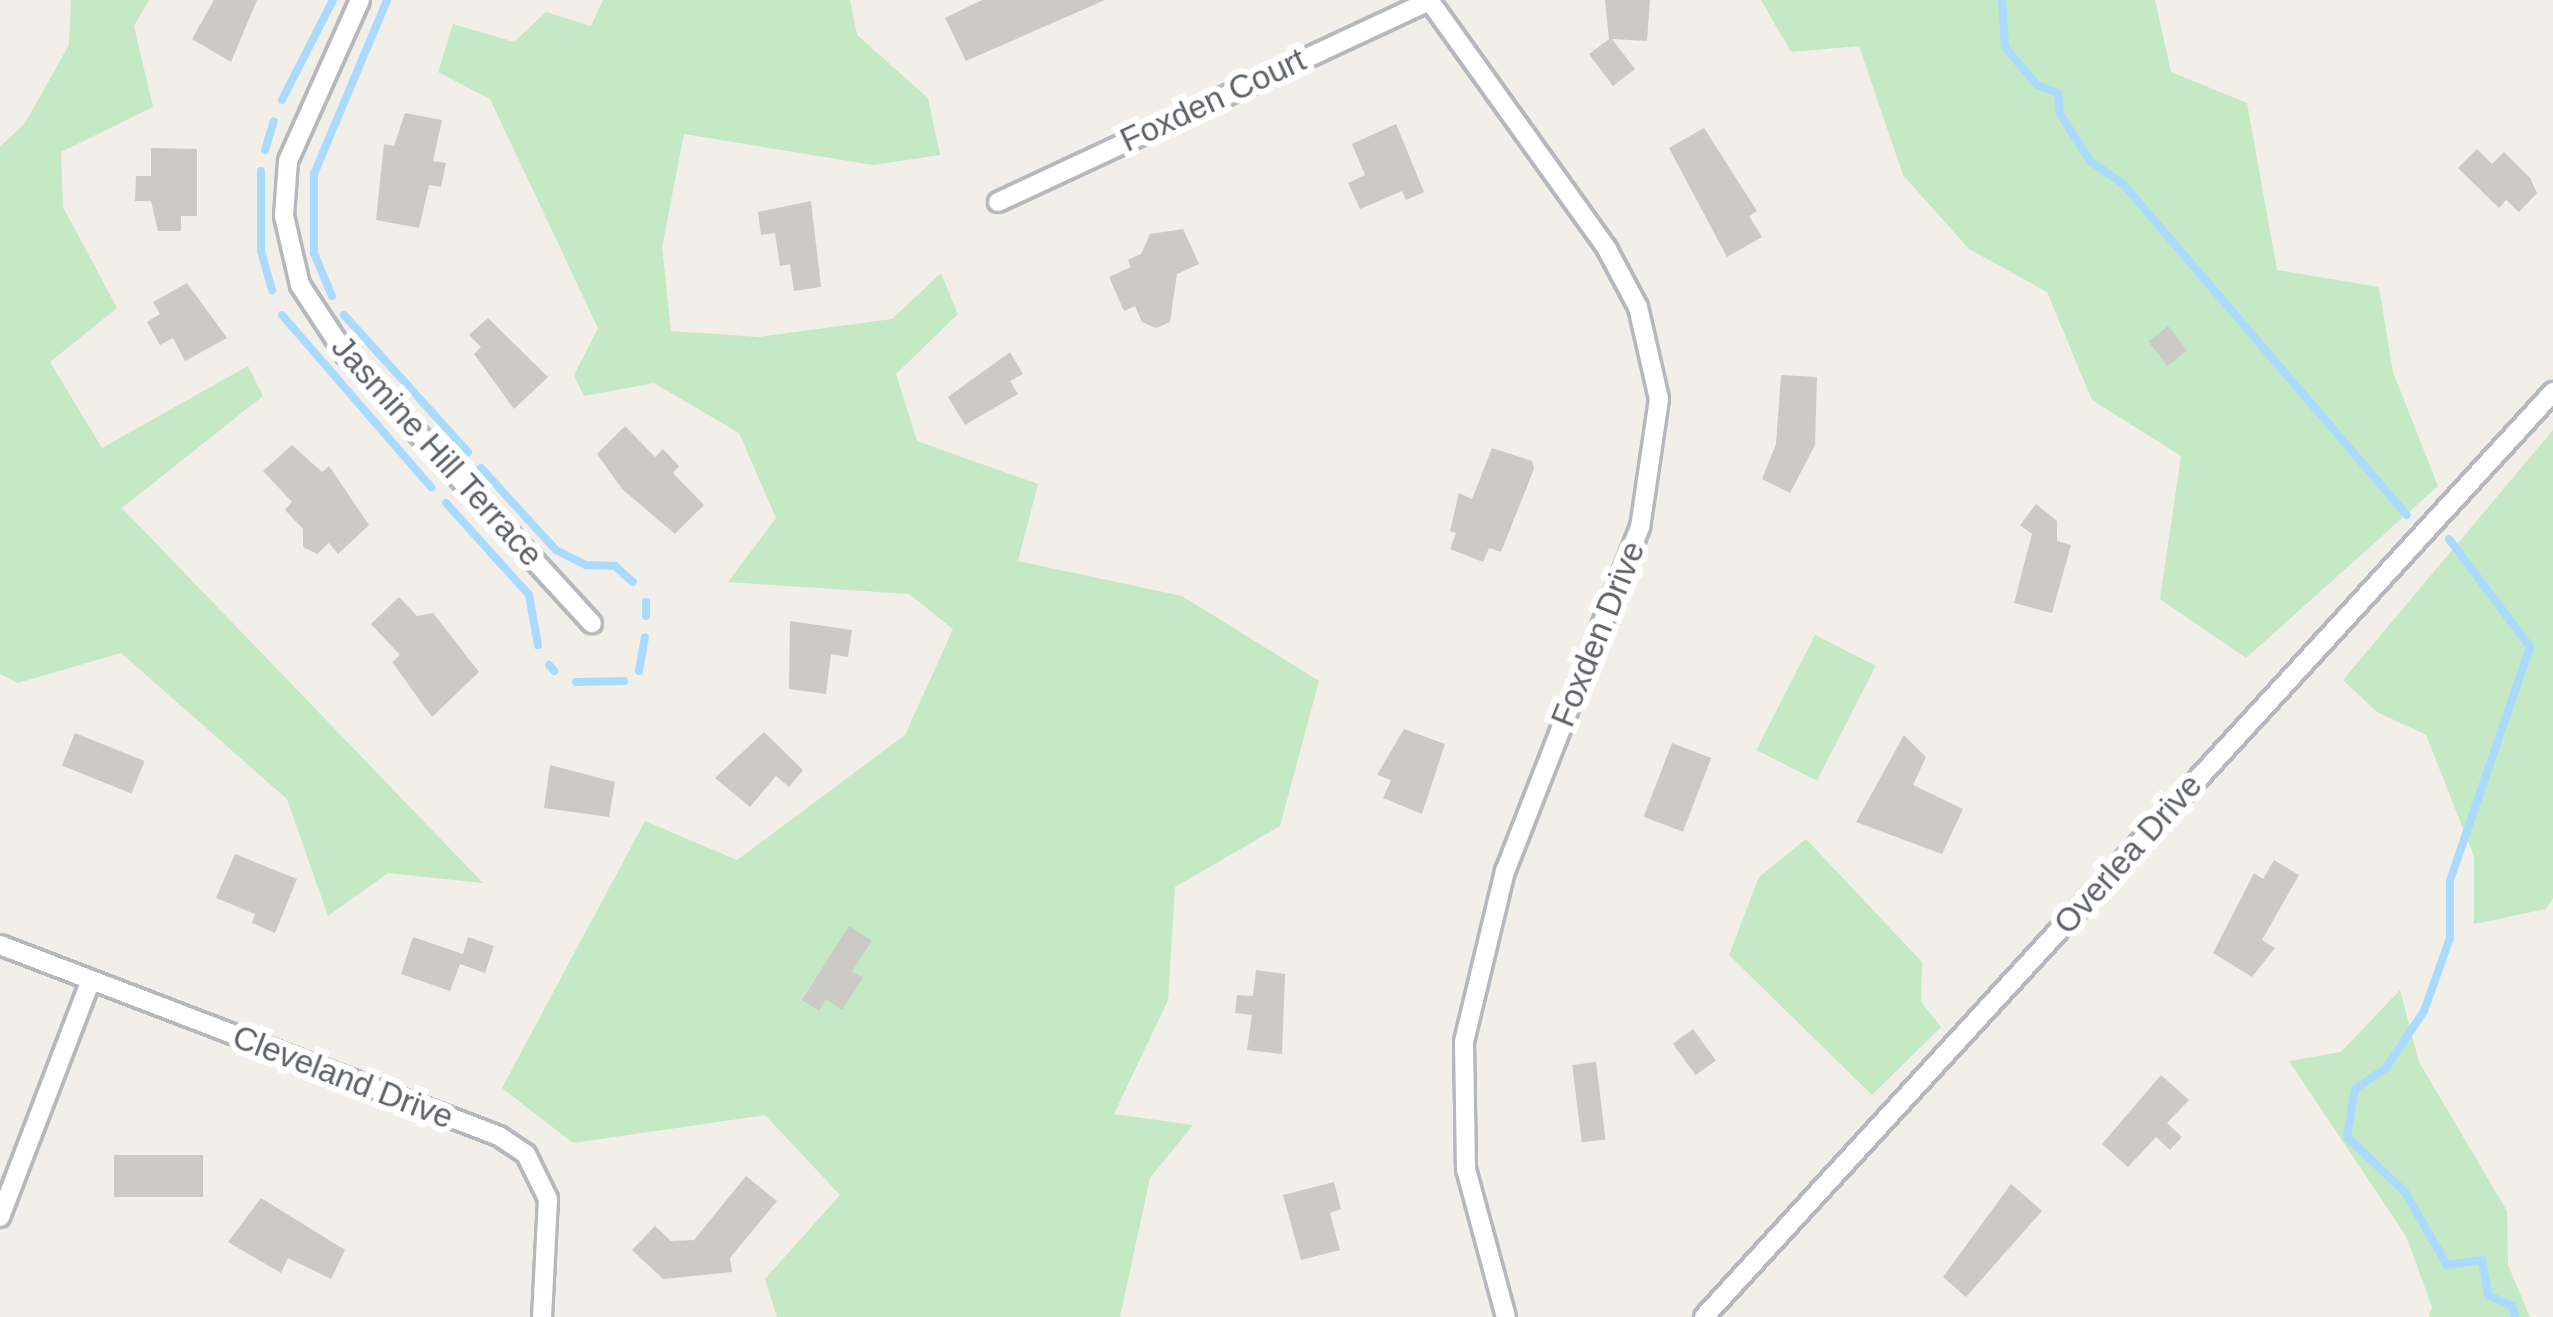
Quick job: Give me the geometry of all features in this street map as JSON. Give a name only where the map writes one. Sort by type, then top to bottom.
[{"type":"street","name":"Jasmine Hill Terrace","points":[[360,0],[288,161],[284,216],[300,285],[346,355],[592,623]]},
{"type":"street","name":"Foxden Court","points":[[998,202],[1430,1]]},
{"type":"street","name":"Foxden Drive","points":[[1430,1],[1607,249],[1638,307],[1659,399],[1640,527],[1505,871],[1464,1042],[1466,1169],[1506,1317]]},
{"type":"street","name":"Overlea Drive","points":[[1704,1317],[2553,392]]},
{"type":"street","name":"Cleveland Drive","points":[[0,946],[481,1129],[526,1154],[548,1199],[542,1317]]},
{"type":"street","points":[[0,1217],[90,982]]},
{"type":"green space","points":[[71,0],[149,0],[134,26],[153,107],[61,152],[63,207],[117,308],[50,362],[102,448],[248,366],[263,396],[122,508],[483,883],[388,873],[328,916],[287,799],[121,653],[18,683],[0,674],[0,147],[25,123],[69,45]]},
{"type":"green space","points":[[603,0],[850,0],[857,35],[928,98],[940,155],[873,165],[684,134],[662,247],[671,331],[759,337],[892,319],[941,273],[958,314],[896,374],[917,441],[1038,484],[1018,561],[1182,596],[1319,681],[1280,826],[1175,887],[1168,1000],[1114,1114],[1193,1125],[1150,1178],[1120,1317],[777,1317],[765,1279],[840,1195],[765,1115],[573,1143],[502,1088],[645,821],[737,860],[905,735],[953,629],[909,594],[728,582],[776,518],[739,433],[654,383],[584,396],[574,375],[598,328],[490,99],[438,72],[453,24],[514,42],[546,12],[591,26]]},
{"type":"green space","points":[[1761,0],[2155,0],[2171,72],[2247,103],[2277,270],[2379,287],[2393,372],[2438,486],[2246,658],[2160,599],[2181,456],[2092,400],[2047,292],[1969,249],[1903,175],[1859,46],[1791,52]]},
{"type":"green space","points":[[2553,430],[2553,898],[2546,909],[2474,924],[2474,856],[2426,735],[2377,712],[2343,680]]},
{"type":"green space","points":[[1815,635],[1876,666],[1817,781],[1756,750]]},
{"type":"green space","points":[[1806,839],[1922,962],[1921,1002],[1941,1027],[1872,1095],[1729,955],[1759,877]]},
{"type":"green space","points":[[2400,990],[2419,1062],[2507,1211],[2508,1265],[2530,1317],[2429,1317],[2432,1307],[2406,1236],[2289,1061],[2341,1052]]},
{"type":"building","points":[[214,0],[257,0],[231,62],[192,39]]},
{"type":"building","points":[[982,0],[1105,0],[966,61],[945,18]]},
{"type":"building","points":[[1605,0],[1650,0],[1647,41],[1612,39],[1635,69],[1613,86],[1589,54],[1609,39]]},
{"type":"building","points":[[405,113],[442,120],[433,161],[446,163],[441,187],[429,185],[419,228],[376,220],[384,144],[394,146]]},
{"type":"building","points":[[1396,124],[1424,192],[1406,200],[1402,191],[1360,209],[1348,183],[1365,175],[1352,144]]},
{"type":"building","points":[[1704,128],[1757,211],[1749,216],[1762,237],[1727,257],[1669,148]]},
{"type":"building","points":[[151,148],[197,149],[197,216],[181,216],[181,231],[158,231],[151,201],[135,201],[136,176],[151,176]]},
{"type":"building","points":[[2477,149],[2492,164],[2504,152],[2530,178],[2537,193],[2519,212],[2506,200],[2499,208],[2458,168]]},
{"type":"building","points":[[811,201],[821,287],[794,291],[790,264],[780,266],[775,233],[761,235],[758,212]]},
{"type":"building","points":[[1183,229],[1199,264],[1177,274],[1170,322],[1156,328],[1142,322],[1135,306],[1124,311],[1109,277],[1131,267],[1128,260],[1141,254],[1150,234]]},
{"type":"building","points":[[187,283],[227,338],[185,361],[173,338],[160,345],[147,322],[160,314],[153,302]]},
{"type":"building","points":[[488,318],[548,377],[514,409],[474,354],[481,347],[469,335]]},
{"type":"building","points":[[2168,326],[2187,350],[2167,366],[2148,341]]},
{"type":"building","points":[[1010,352],[1023,374],[1010,381],[1018,394],[965,425],[948,397]]},
{"type":"building","points":[[1781,375],[1817,377],[1815,445],[1790,493],[1762,479],[1776,444]]},
{"type":"building","points":[[625,426],[655,457],[663,449],[679,466],[673,473],[704,505],[675,534],[622,489],[597,454]]},
{"type":"building","points":[[292,445],[322,472],[329,466],[369,525],[338,554],[329,543],[317,554],[303,547],[303,529],[285,510],[292,502],[263,471]]},
{"type":"building","points":[[1492,448],[1532,461],[1534,469],[1501,552],[1489,548],[1483,562],[1450,549],[1456,533],[1450,531],[1459,493],[1472,499]]},
{"type":"building","points":[[2036,504],[2057,521],[2057,541],[2071,545],[2052,613],[2014,603],[2032,534],[2020,525]]},
{"type":"building","points":[[399,597],[417,616],[433,613],[479,672],[432,717],[392,662],[400,655],[371,624]]},
{"type":"building","points":[[790,621],[852,630],[848,657],[831,654],[826,694],[789,689]]},
{"type":"building","points":[[1404,729],[1445,744],[1422,814],[1383,798],[1391,780],[1377,775]]},
{"type":"building","points":[[764,732],[803,770],[789,787],[776,776],[750,807],[715,778]]},
{"type":"building","points":[[75,733],[145,761],[131,794],[62,765]]},
{"type":"building","points":[[1904,735],[1926,757],[1913,785],[1963,809],[1942,854],[1856,822]]},
{"type":"building","points":[[1672,743],[1711,758],[1683,832],[1644,817]]},
{"type":"building","points":[[550,765],[615,782],[609,817],[544,808]]},
{"type":"building","points":[[235,854],[297,879],[275,933],[252,923],[255,914],[216,898]]},
{"type":"building","points":[[2274,860],[2299,875],[2262,940],[2275,948],[2252,977],[2213,953],[2254,873],[2263,879]]},
{"type":"building","points":[[849,926],[872,941],[852,971],[863,978],[842,1010],[826,999],[819,1011],[802,1000]]},
{"type":"building","points":[[413,937],[463,954],[468,937],[494,946],[485,973],[460,964],[450,991],[401,974]]},
{"type":"building","points":[[1256,970],[1285,974],[1282,1054],[1247,1050],[1252,1015],[1235,1013],[1237,995],[1253,996]]},
{"type":"building","points":[[1693,1029],[1716,1061],[1696,1075],[1673,1044]]},
{"type":"building","points":[[1596,1062],[1606,1139],[1582,1142],[1572,1065]]},
{"type":"building","points":[[2161,1075],[2189,1100],[2167,1123],[2182,1137],[2170,1150],[2156,1137],[2128,1167],[2102,1144]]},
{"type":"building","points":[[114,1155],[203,1155],[203,1197],[114,1197]]},
{"type":"building","points":[[746,1176],[777,1201],[730,1258],[732,1272],[663,1279],[632,1250],[655,1226],[671,1241],[694,1240]]},
{"type":"building","points":[[1334,1182],[1341,1209],[1330,1213],[1340,1250],[1301,1260],[1283,1195]]},
{"type":"building","points":[[2011,1184],[2042,1211],[1966,1297],[1943,1277]]},
{"type":"building","points":[[261,1198],[345,1250],[331,1279],[288,1258],[281,1273],[228,1242]]},
{"type":"waterway","points":[[282,100],[333,0]]},
{"type":"waterway","points":[[332,296],[314,253],[314,174],[387,0]]},
{"type":"waterway","points":[[2002,0],[2005,47],[2037,85],[2058,93],[2060,114],[2090,161],[2123,184],[2407,515]]},
{"type":"waterway","points":[[265,150],[274,121]]},
{"type":"waterway","points":[[261,171],[261,251],[272,290]]},
{"type":"waterway","points":[[282,315],[431,487]]},
{"type":"waterway","points":[[344,315],[468,452]]},
{"type":"waterway","points":[[481,468],[556,550],[586,565],[615,566],[633,582]]},
{"type":"waterway","points":[[446,503],[529,595],[538,645]]},
{"type":"waterway","points":[[2449,539],[2530,647],[2450,881],[2450,938],[2424,1011],[2386,1068],[2355,1089],[2347,1137],[2405,1192],[2447,1265],[2482,1260],[2488,1295],[2512,1306],[2515,1317]]},
{"type":"waterway","points":[[646,602],[646,616]]},
{"type":"waterway","points":[[639,671],[645,638]]},
{"type":"waterway","points":[[549,665],[554,671]]},
{"type":"waterway","points":[[576,682],[624,681]]}]
